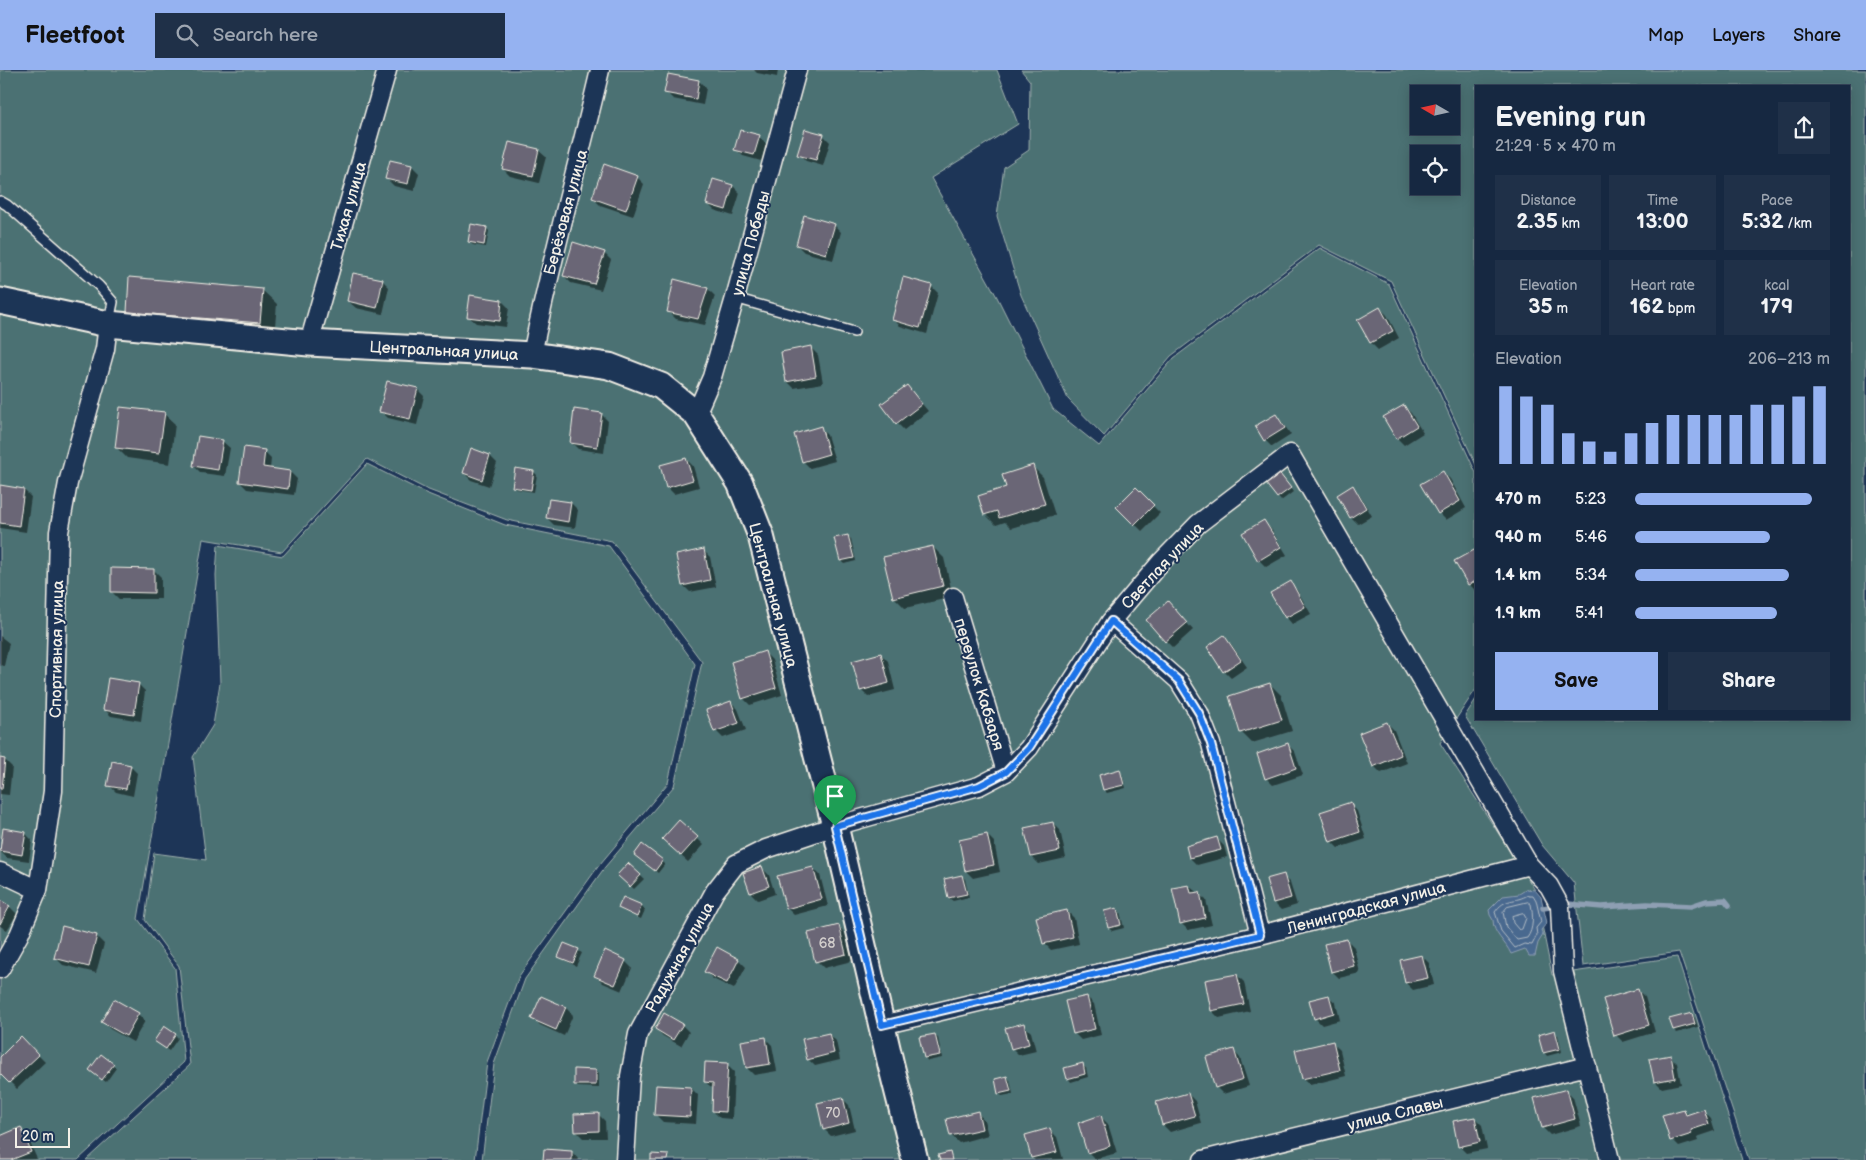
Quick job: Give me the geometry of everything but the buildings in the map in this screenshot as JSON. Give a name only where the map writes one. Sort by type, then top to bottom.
[{"type":"street","name":"Тихая улица","points":[[309,343],[386,70]]},
{"type":"street","name":"Берёзовая улица","points":[[532,355],[546,284],[600,70]]},
{"type":"street","name":"улица Победы","points":[[696,414],[712,377],[797,70]]},
{"type":"street","name":"Центральная улица","points":[[0,301],[108,324],[309,343],[532,355],[609,366],[661,386],[696,414],[740,483],[761,536],[835,826],[915,1160]]},
{"type":"street","name":"Спортивная улица","points":[[0,969],[19,934],[38,890],[53,791],[58,532],[68,483],[105,349],[108,324]]},
{"type":"street","name":"Светлая улица","points":[[835,826],[979,786],[1006,772],[1029,748],[1111,621],[1161,562],[1198,524],[1290,454],[1529,865]]},
{"type":"street","name":"переулок Кабзаря","points":[[953,597],[1006,772]]},
{"type":"street","points":[[1111,621],[1179,681],[1199,713],[1211,744],[1260,935]]},
{"type":"street","name":"Радужная улица","points":[[625,1160],[630,1076],[638,1034],[715,891],[736,864],[766,849],[835,826]]},
{"type":"street","points":[[1529,865],[1550,886],[1560,906],[1563,971],[1610,1160]]},
{"type":"street","name":"Ленинградская улица","points":[[882,1025],[1260,935],[1529,865]]},
{"type":"street","points":[[0,872],[38,890]]},
{"type":"street","name":"улица Славы","points":[[1203,1160],[1587,1066]]},
{"type":"lane","points":[[0,200],[99,286],[113,302],[108,324]]},
{"type":"lane","points":[[735,298],[854,332]]},
{"type":"green space","points":[[0,70],[997,70],[1018,124],[931,178],[997,297],[1053,409],[1099,446],[1174,358],[1320,248],[1389,284],[1475,471],[1475,690],[1440,743],[1535,890],[1552,975],[1677,957],[1742,1160],[482,1160],[494,1064],[525,979],[605,867],[674,786],[702,662],[612,541],[507,520],[426,489],[367,459],[282,552],[203,539],[138,919],[175,968],[184,1062],[78,1160],[0,1160]]},
{"type":"green space","points":[[1021,70],[1866,70],[1866,1160],[1749,1160],[1679,952],[1583,966],[1574,883],[1542,845],[1465,716],[1475,701],[1475,720],[1850,720],[1850,85],[1475,85],[1475,463],[1391,281],[1319,245],[1171,356],[1104,436],[1068,399],[1021,295],[997,216],[1004,167],[1029,150],[1030,81]]},
{"type":"green space","points":[[367,464],[423,492],[505,525],[609,546],[695,664],[668,783],[600,864],[519,976],[487,1062],[475,1160],[86,1160],[190,1065],[179,966],[145,920],[154,853],[206,860],[193,757],[213,725],[220,683],[216,575],[218,545],[283,556]]},
{"type":"water","points":[[1527,889],[1535,890],[1541,897],[1547,923],[1541,930],[1543,935],[1538,943],[1535,956],[1529,956],[1525,949],[1511,954],[1495,930],[1489,910],[1503,896],[1519,894]]},
{"type":"waterway","points":[[1543,908],[1568,904],[1602,907],[1647,904],[1691,906],[1706,901],[1725,900],[1729,905]]},
{"type":"route","points":[[1111,621],[1179,681],[1199,713],[1211,744],[1260,935],[882,1025],[835,826],[979,786],[1006,772],[1029,748],[1111,621]]}]
